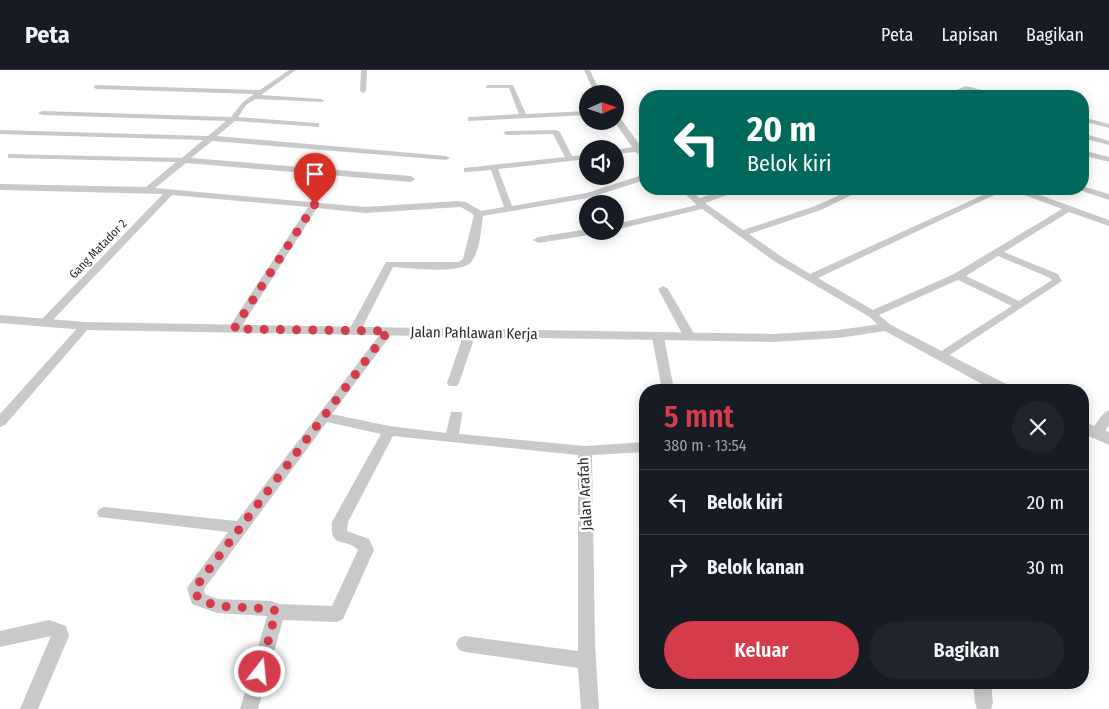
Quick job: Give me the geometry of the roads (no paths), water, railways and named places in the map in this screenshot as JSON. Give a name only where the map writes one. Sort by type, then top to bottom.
[{"type":"street","points":[[148,190],[233,119],[240,107],[293,70]]},
{"type":"street","points":[[363,91],[364,70]]},
{"type":"street","points":[[587,70],[594,85]]},
{"type":"street","points":[[488,87],[511,86],[524,117]]},
{"type":"street","points":[[96,88],[260,92]]},
{"type":"street","points":[[962,90],[966,88],[974,90]]},
{"type":"street","points":[[254,97],[321,101]]},
{"type":"street","points":[[42,113],[233,119],[316,124]]},
{"type":"street","points":[[471,119],[579,114]]},
{"type":"street","points":[[1089,121],[1109,126]]},
{"type":"street","points":[[624,130],[637,149],[624,151]]},
{"type":"street","points":[[0,132],[209,138],[446,158]]},
{"type":"street","points":[[507,133],[556,132],[570,160]]},
{"type":"street","points":[[1089,137],[1109,143]]},
{"type":"street","points":[[1089,154],[1109,160]]},
{"type":"street","points":[[11,156],[184,160],[412,179]]},
{"type":"street","points":[[467,170],[579,158]]},
{"type":"street","points":[[494,168],[508,207]]},
{"type":"street","points":[[0,187],[148,190],[168,194],[315,204],[369,210],[463,204],[479,214],[508,207],[588,195],[639,178]]},
{"type":"street","points":[[1089,190],[1109,197]]},
{"type":"street","name":"Gang Matador 2","points":[[45,322],[168,194]]},
{"type":"street","points":[[691,195],[742,234],[809,278],[872,314],[887,327],[993,384]]},
{"type":"street","points":[[624,225],[701,204],[721,195]]},
{"type":"street","points":[[742,234],[818,208],[847,195]]},
{"type":"street","points":[[809,278],[990,195]]},
{"type":"street","points":[[1033,195],[1109,223]]},
{"type":"street","points":[[234,329],[315,204]]},
{"type":"street","points":[[872,314],[958,276],[999,253],[1012,241],[1069,208]]},
{"type":"street","points":[[354,332],[390,264],[455,266],[462,265],[468,260],[476,233],[479,214]]},
{"type":"street","points":[[538,240],[579,234]]},
{"type":"street","points":[[942,356],[1057,281],[1057,279],[999,253]]},
{"type":"street","points":[[958,276],[1019,305]]},
{"type":"street","points":[[663,289],[690,337]]},
{"type":"street","name":"Jalan Pahlawan Kerja","points":[[0,319],[85,326],[658,337],[801,337],[887,327]]},
{"type":"street","points":[[0,422],[85,326]]},
{"type":"street","points":[[388,331],[195,588],[196,596],[202,601],[217,606],[271,609],[277,612],[337,614],[366,550],[364,544],[339,535],[340,522],[390,431]]},
{"type":"street","points":[[453,383],[470,333]]},
{"type":"street","points":[[658,337],[667,384]]},
{"type":"street","points":[[452,438],[456,415]]},
{"type":"street","points":[[1096,433],[1109,415]]},
{"type":"street","name":"Jalan Arafah","points":[[324,417],[390,431],[585,450],[588,545],[585,660],[590,709]]},
{"type":"street","points":[[585,450],[625,446],[639,447]]},
{"type":"street","points":[[104,513],[240,527]]},
{"type":"street","points":[[249,709],[277,612]]},
{"type":"street","points":[[0,639],[49,628],[60,632],[29,709]]},
{"type":"street","points":[[465,644],[585,660]]},
{"type":"street","points":[[983,689],[984,703]]}]
